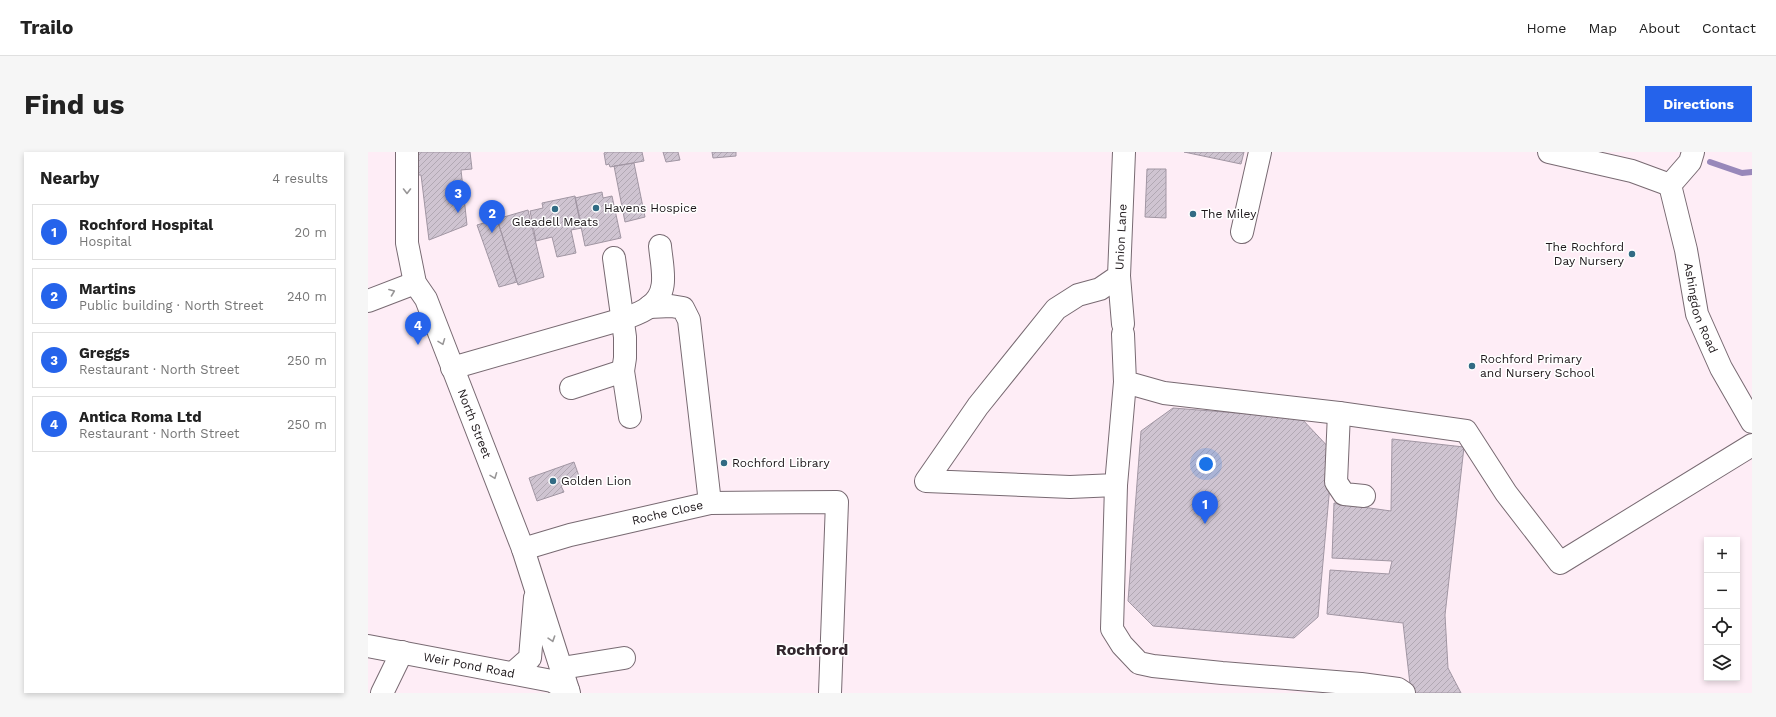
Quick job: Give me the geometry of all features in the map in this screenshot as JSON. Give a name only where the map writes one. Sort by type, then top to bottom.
[{"type":"street","name":"North Street","points":[[407,152],[407,243],[415,283],[426,299],[523,549],[562,668],[568,691]]},
{"type":"street","name":"Union Lane","points":[[1116,485],[1070,487],[926,481],[978,406],[1056,309],[1078,295],[1100,289],[1119,276],[1124,152]]},
{"type":"street","points":[[1242,232],[1260,152]]},
{"type":"street","points":[[1549,152],[1632,172],[1670,186],[1690,162],[1693,152]]},
{"type":"street","name":"Ashingdon Road","points":[[1670,186],[1686,250],[1697,314],[1721,368],[1752,422]]},
{"type":"street","points":[[452,368],[623,319],[649,307],[661,295],[663,277],[660,246]]},
{"type":"street","points":[[614,258],[623,319],[625,358],[623,371],[630,417]]},
{"type":"street","points":[[1119,276],[1125,382],[1116,485],[1112,629],[1122,645],[1139,663],[1153,666],[1361,684],[1398,688],[1404,693]]},
{"type":"street","points":[[368,301],[415,283]]},
{"type":"street","points":[[649,307],[683,308],[689,320],[710,503]]},
{"type":"street","points":[[571,388],[623,371]]},
{"type":"street","points":[[1125,382],[1164,392],[1339,413],[1466,431],[1506,493],[1560,563],[1752,445]]},
{"type":"street","points":[[1339,413],[1336,482],[1344,494],[1364,496]]},
{"type":"street","name":"Roche Close","points":[[523,549],[570,535],[710,503],[837,502],[830,693]]},
{"type":"street","points":[[513,673],[530,658],[536,588]]},
{"type":"street","name":"Weir Pond Road","points":[[368,646],[513,673],[552,682],[568,691]]},
{"type":"street","points":[[382,693],[402,652]]},
{"type":"street","points":[[562,668],[624,658]]},
{"type":"building","points":[[418,152],[470,152],[472,169],[461,170],[467,225],[429,240],[421,175],[416,175]]},
{"type":"building","points":[[642,152],[644,161],[610,167],[609,164],[606,165],[604,153]]},
{"type":"building","points":[[663,152],[678,152],[680,160],[666,162]]},
{"type":"building","points":[[712,152],[736,152],[736,156],[713,158]]},
{"type":"building","points":[[1184,152],[1244,152],[1241,164]]},
{"type":"building","points":[[634,163],[645,217],[625,222],[614,166]]},
{"type":"building","points":[[1147,169],[1166,169],[1166,218],[1145,217]]},
{"type":"building","points":[[602,192],[603,198],[612,196],[621,238],[585,246],[575,198]]},
{"type":"building","points":[[575,196],[582,228],[571,230],[576,253],[557,257],[552,237],[536,241],[530,211],[543,208],[542,203]]},
{"type":"building","points":[[528,210],[544,277],[518,285],[497,219]]},
{"type":"building","points":[[497,219],[517,282],[499,287],[477,225]]},
{"type":"building","points":[[1173,408],[1301,418],[1333,452],[1318,617],[1294,638],[1153,626],[1128,601],[1141,431]]},
{"type":"building","points":[[1392,439],[1464,447],[1445,615],[1448,668],[1461,693],[1411,693],[1403,623],[1327,614],[1330,570],[1389,574],[1392,561],[1332,558],[1334,503],[1391,511]]},
{"type":"building","name":"Golden Lion","points":[[574,462],[580,479],[561,486],[564,492],[537,501],[529,478]]},
{"type":"waterway","points":[[1710,162],[1742,173],[1752,172]]},
{"type":"place","name":"Havens Hospice","points":[[596,208]]},
{"type":"place","name":"Gleadell Meats","points":[[555,209]]},
{"type":"place","name":"Greggs","points":[[458,213]]},
{"type":"place","name":"The Miley","points":[[1193,214]]},
{"type":"place","name":"Martins","points":[[492,233]]},
{"type":"place","name":"The Rochford Day Nursery","points":[[1632,254]]},
{"type":"place","name":"Antica Roma Ltd","points":[[418,345]]},
{"type":"place","name":"Rochford Primary and Nursery School","points":[[1472,366]]},
{"type":"place","name":"Rochford Library","points":[[724,463]]},
{"type":"place","name":"Golden Lion","points":[[553,481]]},
{"type":"place","name":"Rochford Hospital","points":[[1205,524]]},
{"type":"district","name":"Rochford","points":[[812,649]]}]
